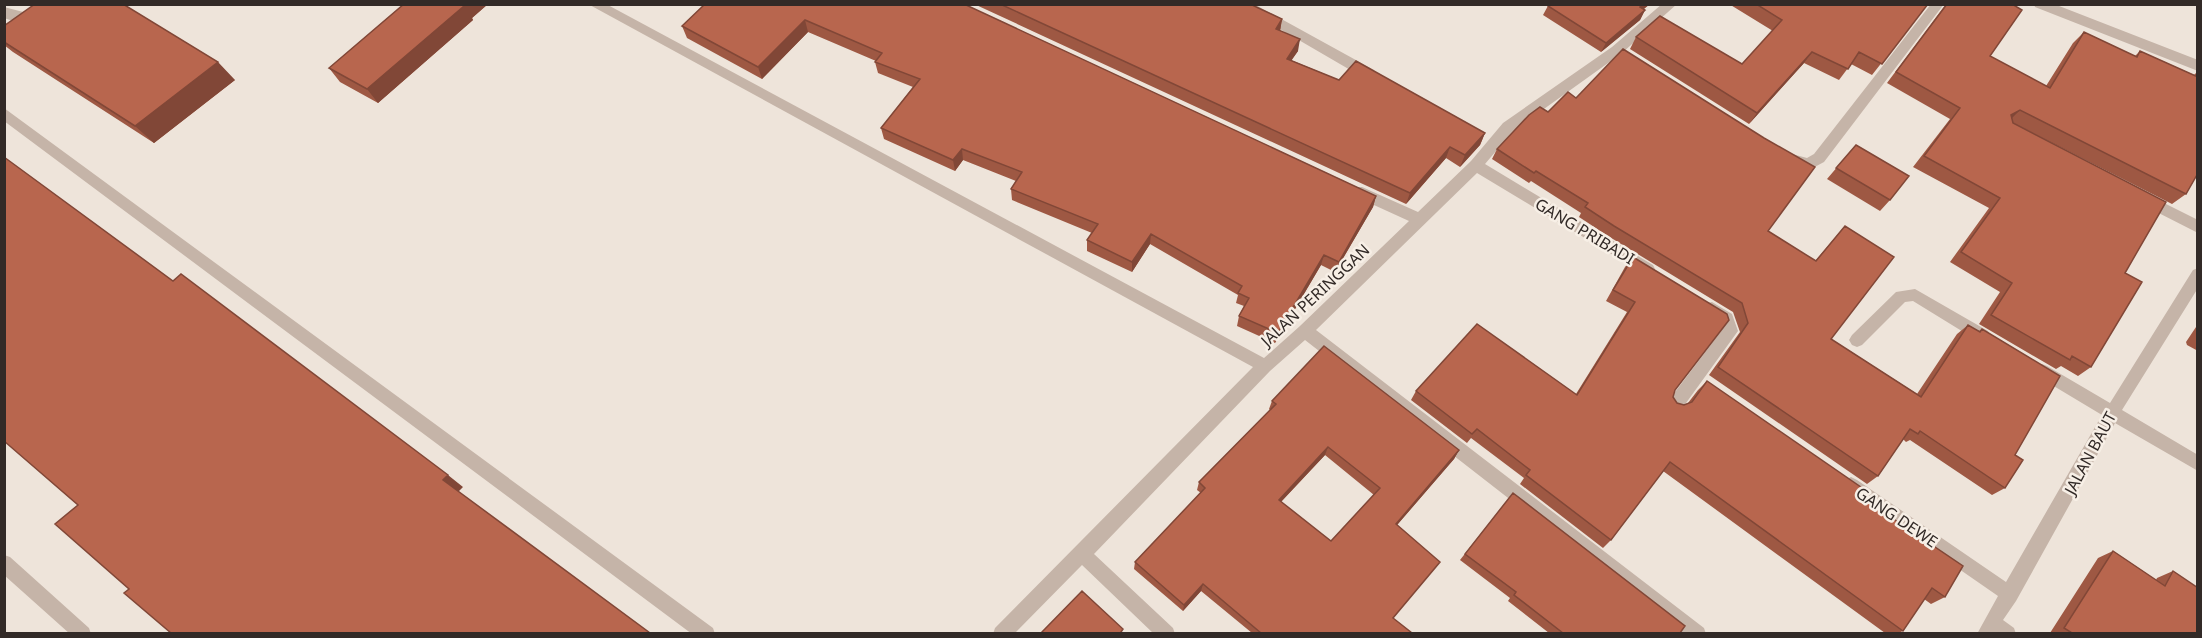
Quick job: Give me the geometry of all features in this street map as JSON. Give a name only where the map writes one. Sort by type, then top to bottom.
[{"type":"street","points":[[4,12],[15,18],[40,16],[61,4]]},
{"type":"street","points":[[594,4],[1265,366]]},
{"type":"street","points":[[1243,4],[1378,80]]},
{"type":"street","name":"JALAN PERINGGAN","points":[[1001,633],[1082,554],[1265,366],[1305,331],[1476,165],[1488,140],[1622,53],[1671,4]]},
{"type":"street","points":[[1780,153],[1804,164],[1809,164],[1819,158],[1938,4]]},
{"type":"street","points":[[2040,4],[2198,66]]},
{"type":"street","points":[[4,113],[707,633]]},
{"type":"street","name":"GANG PRIBADI","points":[[1476,165],[1659,276]]},
{"type":"street","points":[[1345,185],[1420,220]]},
{"type":"street","points":[[2134,194],[2198,227]]},
{"type":"street","name":"JALAN BAUT","points":[[1989,628],[2010,595],[2112,413],[2198,274]]},
{"type":"street","points":[[1857,340],[1905,294],[1915,295],[1994,342]]},
{"type":"street","points":[[1675,405],[1701,382],[1730,330],[1727,319],[1700,301]]},
{"type":"street","points":[[1305,331],[1698,633]]},
{"type":"street","points":[[2033,366],[2198,464]]},
{"type":"street","name":"GANG DEWE","points":[[1835,475],[2010,595]]},
{"type":"street","points":[[1082,554],[1167,633]]},
{"type":"street","points":[[4,563],[82,633]]},
{"type":"street","points":[[1989,628],[2008,633]]},
{"type":"building","points":[[35,4],[123,4],[218,62],[135,126],[4,42],[4,26]]},
{"type":"building","points":[[404,4],[462,4],[464,6],[367,89],[329,68]]},
{"type":"building","points":[[705,4],[964,4],[1376,196],[1339,262],[1324,255],[1278,333],[1239,316],[1249,298],[1238,293],[1242,286],[1151,234],[1132,262],[1087,240],[1098,224],[1011,189],[1022,172],[962,149],[953,160],[881,128],[920,79],[875,62],[882,53],[805,20],[758,67],[682,26]]},
{"type":"building","points":[[1000,4],[1250,4],[1282,19],[1276,29],[1300,39],[1287,59],[1339,80],[1356,61],[1485,133],[1465,155],[1450,147],[1410,193]]},
{"type":"building","points":[[1549,4],[1642,4],[1640,7],[1645,10],[1606,43],[1548,6]]},
{"type":"building","points":[[1756,4],[1928,4],[1882,64],[1859,52],[1848,69],[1812,52],[1757,113],[1636,37],[1660,16],[1742,64],[1782,20]]},
{"type":"building","points":[[1947,4],[2012,4],[2022,10],[1990,56],[2050,88],[2084,32],[2137,57],[2140,51],[2198,77],[2198,173],[2186,194],[2020,110],[2011,115],[2013,123],[2166,202],[2125,273],[2142,282],[2091,367],[2072,356],[2070,360],[1991,315],[2012,283],[1961,252],[2000,198],[1924,156],[1960,108],[1896,72]]},
{"type":"building","points":[[1623,49],[1764,138],[1815,167],[1768,231],[1816,261],[1845,226],[1894,257],[1831,339],[1921,397],[1968,325],[1980,332],[1982,329],[2060,376],[2015,455],[2023,460],[2005,488],[1920,431],[1918,434],[1910,429],[1878,476],[1718,367],[1748,323],[1742,303],[1614,226],[1585,207],[1588,203],[1497,149],[1529,115],[1540,107],[1548,112],[1568,92],[1576,98]]},
{"type":"building","points":[[1856,145],[1909,176],[1890,200],[1836,168]]},
{"type":"building","points":[[4,157],[173,281],[181,274],[448,475],[443,480],[650,633],[171,633],[124,593],[129,589],[55,524],[78,505],[4,441]]},
{"type":"building","points":[[1633,257],[1727,314],[1729,320],[1675,390],[1673,397],[1677,403],[1684,405],[1692,402],[1707,381],[1868,492],[1864,499],[1963,566],[1945,597],[1932,588],[1903,631],[1670,462],[1611,540],[1526,475],[1530,470],[1477,429],[1472,434],[1416,391],[1477,324],[1577,395],[1635,302],[1613,290]]},
{"type":"building","points":[[1324,346],[1459,450],[1396,524],[1440,562],[1393,618],[1412,633],[1261,633],[1203,584],[1184,605],[1135,562],[1205,488],[1199,482],[1276,404],[1272,401]],"holes":[[[1328,447],[1380,488],[1331,541],[1279,500]]]},
{"type":"building","points":[[1513,493],[1685,626],[1680,633],[1563,633],[1514,595],[1516,592],[1465,554]]},
{"type":"building","points":[[2113,551],[2165,586],[2173,571],[2198,588],[2198,633],[2072,633],[2064,628]]},
{"type":"building","points":[[1082,591],[1123,629],[1121,632],[1123,633],[1041,633]]}]
